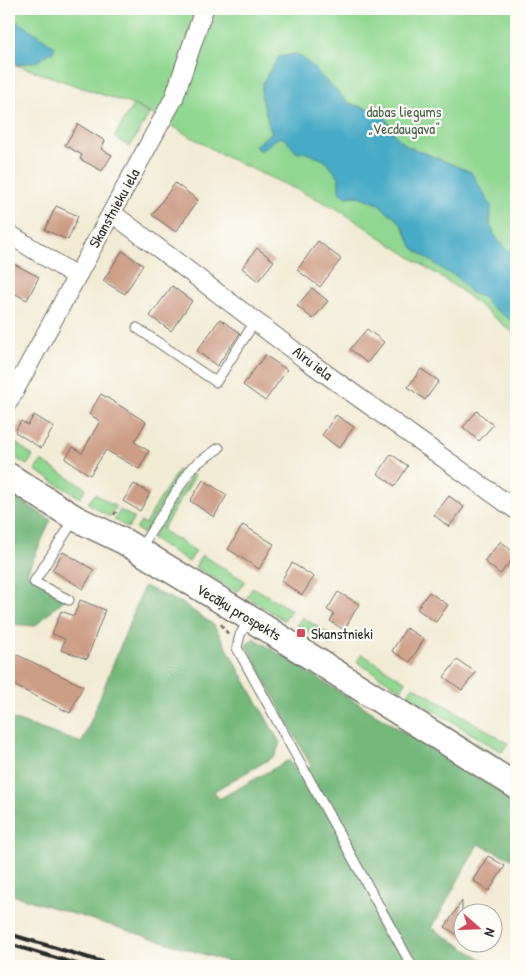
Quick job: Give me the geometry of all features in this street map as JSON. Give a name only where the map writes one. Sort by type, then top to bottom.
[{"type":"main road","name":"Vecāķu prospekts","points":[[9,476],[75,518],[139,551],[250,618],[516,786]]},
{"type":"street","name":"Skanstnieku iela","points":[[9,401],[174,98],[204,9]]},
{"type":"street","name":"Airu iela","points":[[112,212],[305,359],[516,510]]},
{"type":"street","points":[[9,234],[76,276]]},
{"type":"lane","points":[[137,328],[216,382],[256,320]]},
{"type":"lane","points":[[139,551],[192,467],[219,448]]},
{"type":"lane","points":[[69,600],[34,582],[75,518]]},
{"type":"lane","points":[[250,618],[240,635],[237,648],[412,966]]},
{"type":"path","points":[[220,622],[237,648]]},
{"type":"green space","name":"dabas liegums „Vecdaugava”","points":[[9,9],[516,9],[516,335],[459,289],[336,208],[226,157],[139,107],[134,105],[149,114],[130,147],[114,137],[133,105],[16,65],[9,60]]},
{"type":"green space","points":[[9,438],[33,456],[27,465],[9,454]]},
{"type":"green space","points":[[41,461],[86,488],[80,498],[35,470]]},
{"type":"green space","points":[[178,470],[181,472],[144,534],[136,529],[141,522],[145,524]]},
{"type":"green space","points":[[192,474],[195,476],[162,530],[196,551],[189,562],[152,538]]},
{"type":"green space","points":[[9,493],[51,520],[27,573],[69,595],[35,626],[9,624]]},
{"type":"green space","points":[[95,494],[116,507],[109,517],[88,503]]},
{"type":"green space","points":[[120,510],[134,518],[128,528],[114,520]]},
{"type":"green space","points":[[202,555],[245,581],[237,592],[195,567]]},
{"type":"green space","points":[[144,586],[182,603],[214,625],[280,743],[275,756],[214,791],[219,799],[289,760],[296,771],[311,766],[246,645],[254,638],[516,802],[516,861],[478,844],[432,928],[452,940],[452,952],[471,952],[493,966],[251,966],[229,962],[9,894],[9,718],[82,743]]},
{"type":"green space","points":[[253,587],[291,610],[284,620],[247,597]]},
{"type":"green space","points":[[302,617],[335,638],[331,645],[297,625]]},
{"type":"green space","points":[[362,654],[406,682],[401,690],[357,662]]},
{"type":"green space","points":[[413,686],[508,743],[502,752],[407,695]]},
{"type":"green space","points":[[406,700],[499,757],[496,761],[402,705]]},
{"type":"water","points":[[17,21],[55,47],[52,54],[50,53],[38,61],[16,65],[15,59],[9,53],[9,31],[15,26]]},
{"type":"water","points":[[295,54],[308,62],[348,103],[383,113],[395,135],[407,146],[471,172],[491,206],[490,226],[494,231],[493,233],[505,249],[515,253],[516,331],[511,320],[490,306],[484,298],[471,293],[456,276],[446,272],[413,248],[403,227],[393,215],[388,213],[379,204],[358,196],[346,197],[339,192],[339,177],[324,160],[304,152],[297,153],[285,139],[279,137],[260,151],[255,146],[272,132],[262,101],[263,82],[279,57]]},
{"type":"building","points":[[78,124],[105,141],[101,149],[112,155],[102,171],[80,159],[82,155],[65,145]]},
{"type":"building","points":[[175,183],[198,200],[176,232],[152,215]]},
{"type":"building","points":[[56,206],[78,216],[68,240],[45,230]]},
{"type":"building","points":[[318,241],[341,259],[320,287],[297,270]]},
{"type":"building","points":[[257,248],[274,261],[258,281],[242,268]]},
{"type":"building","points":[[122,251],[143,265],[125,294],[103,281]]},
{"type":"building","points":[[14,264],[39,277],[27,300],[9,291],[9,275]]},
{"type":"building","points":[[172,286],[192,301],[171,331],[150,316]]},
{"type":"building","points":[[312,288],[328,301],[313,319],[297,306]]},
{"type":"building","points":[[220,319],[240,333],[217,366],[197,351]]},
{"type":"building","points":[[367,329],[384,342],[367,363],[350,349]]},
{"type":"building","points":[[265,355],[287,370],[265,401],[243,385]]},
{"type":"building","points":[[421,369],[439,381],[425,400],[408,387]]},
{"type":"building","points":[[101,394],[146,422],[134,442],[149,451],[139,469],[106,450],[90,475],[65,459],[73,447],[82,453],[100,421],[89,414]]},
{"type":"building","points":[[477,411],[493,425],[479,441],[463,427]]},
{"type":"building","points":[[34,415],[54,427],[41,448],[15,432],[21,421],[28,425]]},
{"type":"building","points":[[336,415],[354,427],[339,448],[322,435]]},
{"type":"building","points":[[391,454],[408,466],[395,486],[378,474]]},
{"type":"building","points":[[203,480],[227,495],[214,517],[190,501]]},
{"type":"building","points":[[134,484],[150,493],[140,511],[123,501]]},
{"type":"building","points":[[449,496],[464,507],[449,527],[434,515]]},
{"type":"building","points":[[243,525],[274,544],[259,569],[228,549]]},
{"type":"building","points":[[501,541],[516,555],[500,574],[484,561]]},
{"type":"building","points":[[63,552],[94,570],[83,589],[52,570]]},
{"type":"building","points":[[292,563],[314,577],[302,595],[281,581]]},
{"type":"building","points":[[338,592],[359,604],[344,630],[330,621],[334,614],[327,610]]},
{"type":"building","points":[[429,592],[448,605],[436,622],[417,609]]},
{"type":"building","points":[[80,600],[105,610],[87,659],[61,650],[65,639],[52,634],[61,611],[74,616]]},
{"type":"building","points":[[406,628],[424,639],[410,662],[392,651]]},
{"type":"building","points":[[9,651],[83,686],[70,713],[9,683]]},
{"type":"building","points":[[457,660],[476,672],[462,690],[444,677]]},
{"type":"building","points":[[488,856],[505,866],[489,891],[473,880]]},
{"type":"building","points":[[452,916],[452,932],[445,927]]},
{"type":"railway","points":[[9,934],[116,966]]},
{"type":"railway","points":[[9,944],[83,966]]},
{"type":"place","name":"Skanstnieki","points":[[301,633]]}]
